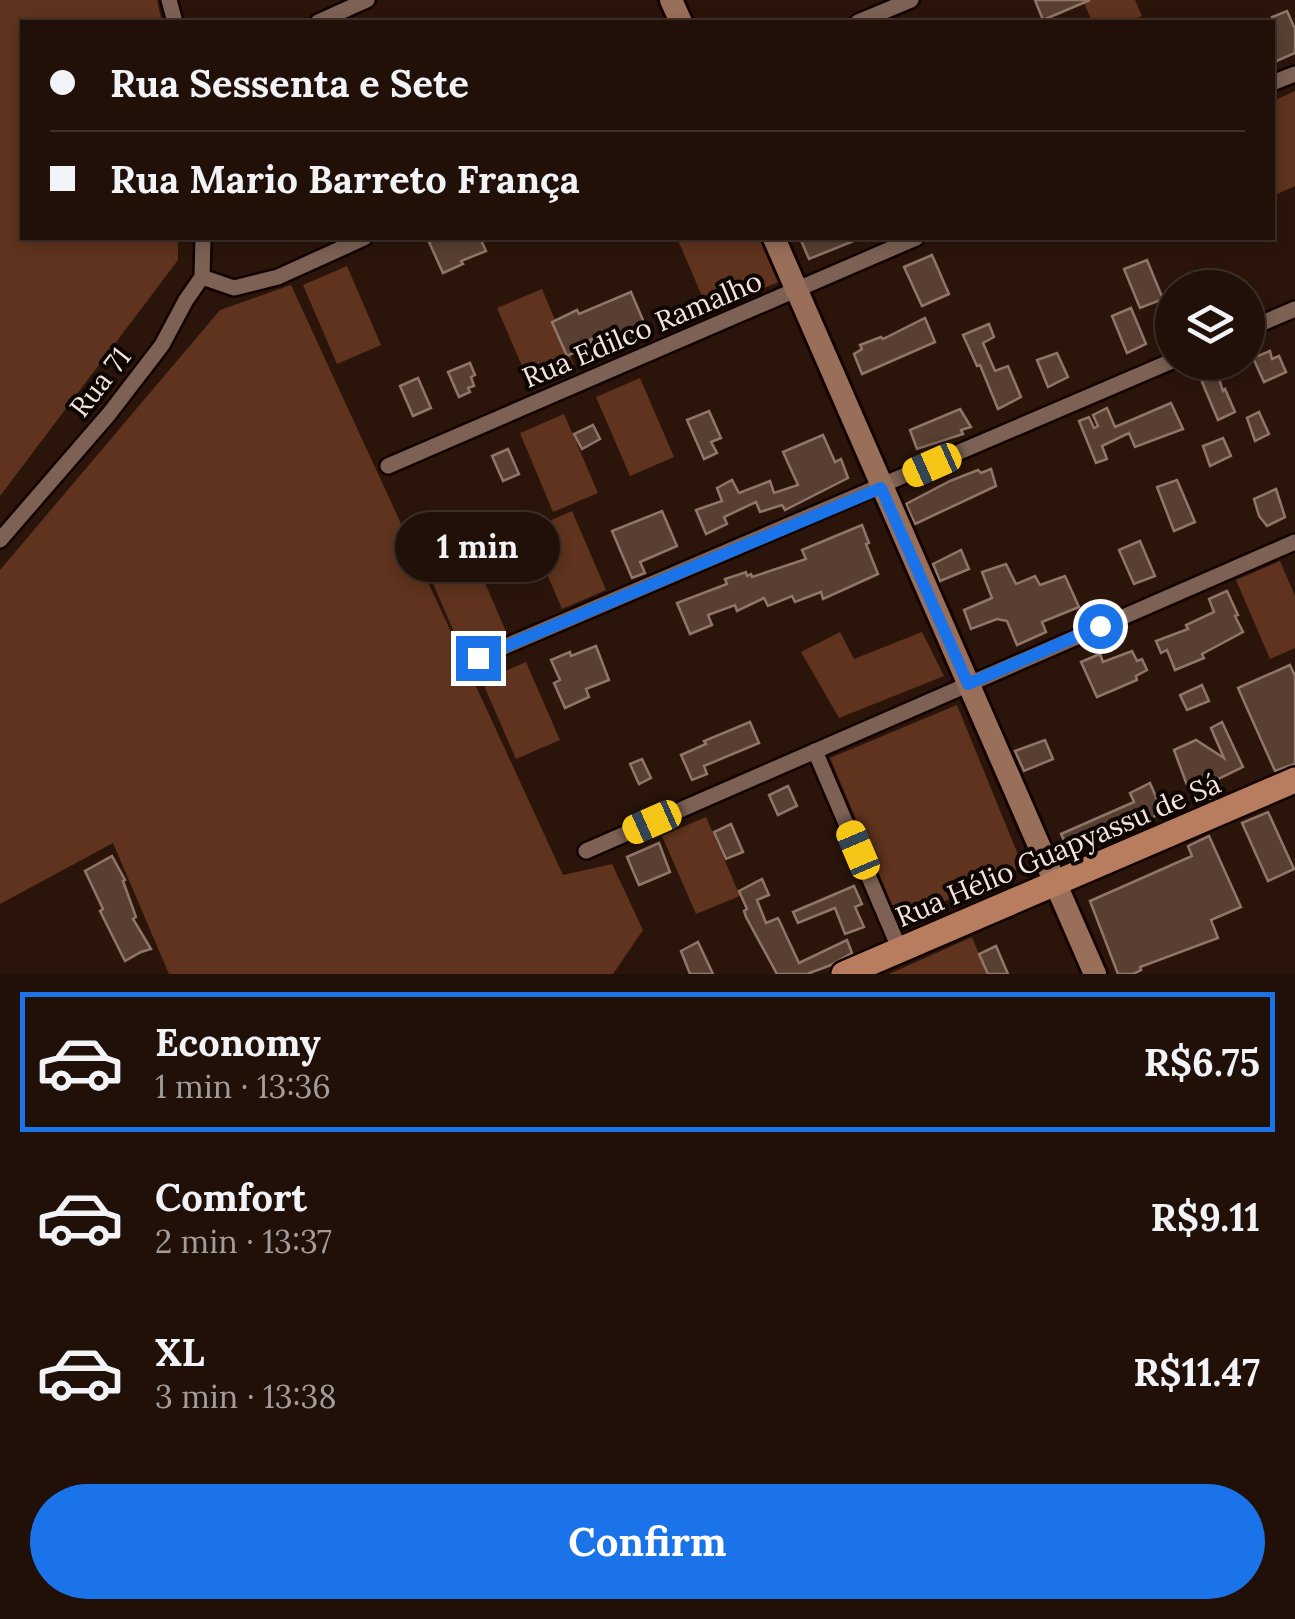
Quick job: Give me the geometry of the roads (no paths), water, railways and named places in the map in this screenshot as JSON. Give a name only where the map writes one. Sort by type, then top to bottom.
[{"type":"main road","points":[[775,240],[1095,974]]},
{"type":"main road","name":"Rua Hélio Guapyassu de Sá","points":[[844,974],[1295,780]]},
{"type":"street","points":[[322,20],[367,0]]},
{"type":"street","points":[[863,20],[911,0]]},
{"type":"street","points":[[203,240],[202,277],[234,288],[278,277],[360,240]]},
{"type":"street","name":"Rua Edilco Ramalho","points":[[388,466],[911,240]]},
{"type":"street","name":"Rua 71","points":[[0,540],[120,400],[162,345],[202,277]]},
{"type":"street","points":[[1265,322],[1295,309]]},
{"type":"street","points":[[478,658],[1155,369]]},
{"type":"street","points":[[586,851],[1295,542]]},
{"type":"street","points":[[816,751],[900,950]]}]
